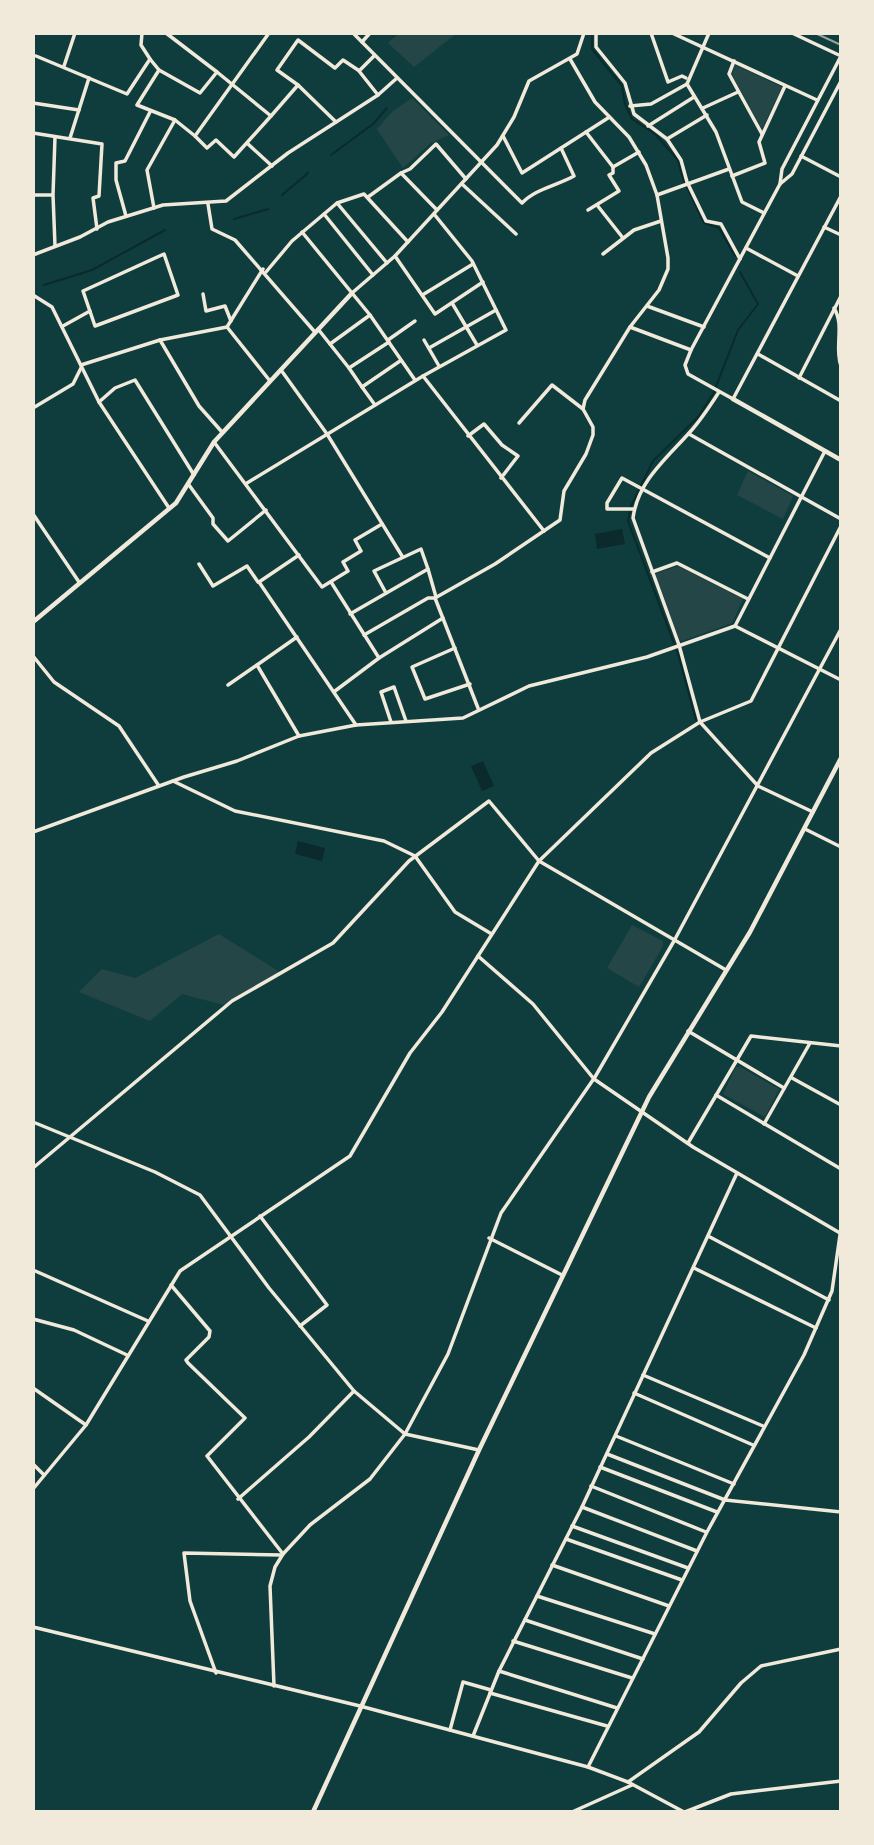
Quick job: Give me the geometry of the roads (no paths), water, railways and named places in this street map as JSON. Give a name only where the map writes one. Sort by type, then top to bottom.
[{"type":"street","points":[[64,66],[75,33]]},
{"type":"street","points":[[80,33],[100,33]]},
{"type":"street","points":[[142,33],[141,46],[159,70],[200,93],[217,72]]},
{"type":"street","points":[[166,33],[271,116]]},
{"type":"street","points":[[195,136],[269,33]]},
{"type":"street","points":[[353,33],[522,203],[532,192],[549,189],[574,176],[561,148]]},
{"type":"street","points":[[362,42],[370,33]]},
{"type":"street","points":[[33,622],[170,509],[189,485],[215,442],[315,329],[395,256],[462,184],[503,136],[530,80],[570,59],[581,47],[584,33]]},
{"type":"street","points":[[596,33],[596,47],[625,83],[630,106],[640,121],[667,139],[681,160],[685,183],[706,220],[721,224],[740,259]]},
{"type":"street","points":[[651,33],[668,82],[682,76],[707,115],[742,202],[764,214]]},
{"type":"street","points":[[672,33],[817,100]]},
{"type":"street","points":[[630,106],[650,104],[687,81],[709,33]]},
{"type":"street","points":[[792,33],[841,56],[782,169],[780,184],[691,350],[686,370],[716,390],[841,460]]},
{"type":"street","points":[[336,122],[298,85],[277,70],[298,40],[335,68],[343,60],[359,71],[378,95]]},
{"type":"street","points":[[36,56],[127,94],[150,59]]},
{"type":"street","points":[[359,71],[374,56]]},
{"type":"street","points":[[570,59],[608,118],[629,137],[639,152],[657,195],[668,269],[659,290],[630,327],[583,409]]},
{"type":"street","points":[[734,61],[729,74],[762,134]]},
{"type":"street","points":[[159,70],[137,105],[175,120],[207,148],[216,140],[234,157],[298,85]]},
{"type":"street","points":[[70,138],[89,78]]},
{"type":"street","points":[[33,255],[126,216],[154,208],[208,204],[231,198],[272,166],[378,95],[397,78]]},
{"type":"street","points":[[780,184],[792,174],[841,81]]},
{"type":"street","points":[[732,176],[765,163],[759,142],[785,86]]},
{"type":"street","points":[[703,108],[738,92]]},
{"type":"street","points":[[648,125],[694,96]]},
{"type":"street","points":[[33,103],[79,110]]},
{"type":"street","points":[[126,216],[116,180],[116,163],[125,162],[150,112]]},
{"type":"street","points":[[667,139],[707,115]]},
{"type":"street","points":[[503,136],[522,173],[608,118]]},
{"type":"street","points":[[154,208],[147,170],[175,120]]},
{"type":"street","points":[[586,132],[613,167],[613,173],[609,175],[619,191],[588,210]]},
{"type":"street","points":[[33,134],[102,144],[99,197],[93,198],[97,229]]},
{"type":"street","points":[[55,137],[55,247]]},
{"type":"street","points":[[248,144],[272,166]]},
{"type":"street","points":[[368,197],[410,169],[436,144],[466,179]]},
{"type":"street","points":[[613,167],[639,152]]},
{"type":"street","points":[[801,156],[841,177]]},
{"type":"street","points":[[657,195],[729,169]]},
{"type":"street","points":[[247,483],[415,380],[506,330],[473,264],[436,212],[401,173]]},
{"type":"street","points":[[462,184],[516,234]]},
{"type":"street","points":[[81,366],[160,340],[227,327],[265,271],[302,232],[337,203],[365,194],[408,242]]},
{"type":"street","points":[[33,195],[53,195]]},
{"type":"street","points":[[733,399],[841,196]]},
{"type":"street","points":[[337,203],[387,263]]},
{"type":"street","points":[[208,204],[212,229],[235,240],[265,271],[330,344],[375,406]]},
{"type":"street","points":[[597,205],[623,238]]},
{"type":"street","points":[[324,214],[373,275]]},
{"type":"street","points":[[603,254],[623,238],[661,221]]},
{"type":"street","points":[[824,227],[841,235]]},
{"type":"street","points":[[302,232],[370,315],[415,380]]},
{"type":"street","points":[[746,248],[798,276]]},
{"type":"street","points":[[164,254],[178,295],[95,326],[90,311],[83,291],[164,254]]},
{"type":"street","points":[[395,256],[424,294],[435,314],[483,282]]},
{"type":"street","points":[[424,294],[473,264]]},
{"type":"street","points":[[202,294],[206,311],[225,306],[231,321]]},
{"type":"street","points":[[34,296],[52,307],[99,402],[170,509]]},
{"type":"street","points":[[799,378],[841,296]]},
{"type":"street","points":[[452,303],[477,345]]},
{"type":"street","points":[[647,306],[704,327]]},
{"type":"street","points":[[834,308],[840,320],[838,345],[841,366]]},
{"type":"street","points":[[429,348],[496,310]]},
{"type":"street","points":[[63,326],[90,311]]},
{"type":"street","points":[[330,344],[370,315]]},
{"type":"street","points":[[349,368],[415,321]]},
{"type":"street","points":[[227,327],[270,381]]},
{"type":"street","points":[[630,327],[691,350]]},
{"type":"street","points":[[160,340],[199,406],[223,433]]},
{"type":"street","points":[[424,341],[439,366]]},
{"type":"street","points":[[758,354],[841,401]]},
{"type":"street","points":[[362,387],[401,361]]},
{"type":"street","points":[[33,408],[74,384],[81,366]]},
{"type":"street","points":[[281,370],[327,434],[402,556]]},
{"type":"street","points":[[423,376],[544,531]]},
{"type":"street","points":[[99,402],[115,387],[135,380],[194,476]]},
{"type":"street","points":[[363,635],[495,564],[560,520],[564,491],[586,454],[593,428],[583,409],[552,385],[519,423]]},
{"type":"street","points":[[716,390],[689,434],[657,464],[641,488],[633,518],[679,645],[700,722],[714,741],[758,786],[813,812]]},
{"type":"street","points":[[468,436],[484,424],[502,445],[518,456],[501,478]]},
{"type":"street","points":[[689,434],[841,519]]},
{"type":"street","points":[[215,442],[322,587],[348,571],[343,562],[361,551],[355,540],[382,524]]},
{"type":"street","points":[[33,832],[173,780],[237,761],[299,736],[356,725],[463,718],[478,708],[528,686],[636,660],[735,626],[825,451]]},
{"type":"street","points":[[634,509],[607,509],[607,503],[622,478],[770,558]]},
{"type":"street","points":[[189,485],[213,519],[213,524],[228,541],[266,510]]},
{"type":"street","points":[[34,516],[79,582]]},
{"type":"street","points":[[33,1489],[86,1425],[180,1271],[350,1156],[410,1053],[478,956],[539,860],[636,766],[670,739],[700,722],[751,701],[841,526]]},
{"type":"street","points":[[386,593],[374,571],[421,549],[443,618],[478,708]]},
{"type":"street","points":[[259,582],[299,555]]},
{"type":"street","points":[[652,572],[677,563],[749,599]]},
{"type":"street","points":[[199,564],[214,586],[247,566],[356,725]]},
{"type":"street","points":[[351,614],[428,569]]},
{"type":"street","points":[[331,582],[379,658]]},
{"type":"street","points":[[335,691],[379,658],[443,618]]},
{"type":"street","points":[[735,626],[841,680]]},
{"type":"street","points":[[274,1686],[270,1586],[271,1577],[282,1555],[310,1525],[370,1479],[405,1434],[448,1354],[489,1238],[519,1184],[594,1079],[674,941],[841,629]]},
{"type":"street","points":[[228,685],[297,637]]},
{"type":"street","points":[[455,648],[412,667],[425,699],[470,684]]},
{"type":"street","points":[[33,656],[54,682],[119,726],[159,786]]},
{"type":"street","points":[[257,665],[299,736]]},
{"type":"street","points":[[391,722],[382,692],[394,687],[406,722]]},
{"type":"street","points":[[313,1812],[479,1450],[642,1113],[688,1031],[750,932],[840,762]]},
{"type":"street","points":[[173,780],[235,811],[384,841],[415,856],[437,890],[456,912],[491,933]]},
{"type":"street","points":[[33,1168],[232,1001],[333,943],[415,856],[489,801],[539,860],[726,970]]},
{"type":"street","points":[[805,829],[841,847]]},
{"type":"street","points":[[478,956],[533,1004],[594,1079],[688,1143],[840,1231],[838,1270],[829,1300],[816,1328],[697,1550],[588,1766]]},
{"type":"street","points":[[688,1031],[784,1088]]},
{"type":"street","points":[[688,1143],[751,1036],[841,1046]]},
{"type":"street","points":[[764,1124],[810,1043]]},
{"type":"street","points":[[792,1078],[841,1105]]},
{"type":"street","points":[[716,1095],[841,1169]]},
{"type":"street","points":[[33,1122],[194,1191],[354,1391],[405,1434],[479,1450]]},
{"type":"street","points":[[473,1736],[513,1641],[582,1507],[737,1173]]},
{"type":"street","points":[[260,1216],[327,1305],[300,1326]]},
{"type":"street","points":[[708,1236],[829,1300]]},
{"type":"street","points":[[489,1238],[565,1276]]},
{"type":"street","points":[[694,1268],[816,1328]]},
{"type":"street","points":[[33,1270],[148,1321]]},
{"type":"street","points":[[171,1285],[209,1331],[209,1337],[186,1360],[244,1415],[231,1435],[207,1456],[282,1555]]},
{"type":"street","points":[[33,1319],[74,1330],[127,1355]]},
{"type":"street","points":[[643,1375],[764,1426]]},
{"type":"street","points":[[33,1388],[86,1425]]},
{"type":"street","points":[[238,1499],[309,1437],[354,1391]]},
{"type":"street","points":[[634,1394],[753,1445]]},
{"type":"street","points":[[615,1436],[734,1484]]},
{"type":"street","points":[[606,1454],[725,1500],[841,1512]]},
{"type":"street","points":[[33,1464],[44,1475]]},
{"type":"street","points":[[600,1467],[717,1512]]},
{"type":"street","points":[[591,1486],[707,1532]]},
{"type":"street","points":[[582,1507],[697,1550]]},
{"type":"street","points":[[572,1526],[688,1568]]},
{"type":"street","points":[[566,1539],[682,1580]]},
{"type":"street","points":[[216,1673],[190,1601],[184,1553],[282,1555]]},
{"type":"street","points":[[552,1565],[669,1606]]},
{"type":"street","points":[[537,1596],[655,1634]]},
{"type":"street","points":[[525,1620],[643,1659]]},
{"type":"street","points":[[33,1627],[360,1706],[588,1766],[630,1783],[685,1812],[731,1794],[841,1781]]},
{"type":"street","points":[[513,1641],[632,1678]]},
{"type":"street","points":[[572,1812],[630,1783],[699,1732],[741,1683],[761,1666],[841,1649]]},
{"type":"street","points":[[499,1671],[617,1708]]},
{"type":"street","points":[[450,1730],[463,1682],[607,1726]]},
{"type":"waterway","points":[[592,33],[592,49],[622,86],[625,104],[632,119],[655,134],[678,160],[683,179],[704,223],[719,228],[735,256]]},
{"type":"waterway","points":[[331,155],[373,124],[387,108]]},
{"type":"waterway","points":[[282,195],[308,173]]},
{"type":"waterway","points":[[234,219],[268,209]]},
{"type":"waterway","points":[[44,285],[92,270],[165,230]]},
{"type":"waterway","points":[[631,506],[653,461],[698,417],[713,394],[738,330],[758,304],[740,272]]},
{"type":"waterway","points":[[630,512],[628,521],[678,654],[696,720]]},
{"type":"railway","points":[[815,33],[841,45]]}]
